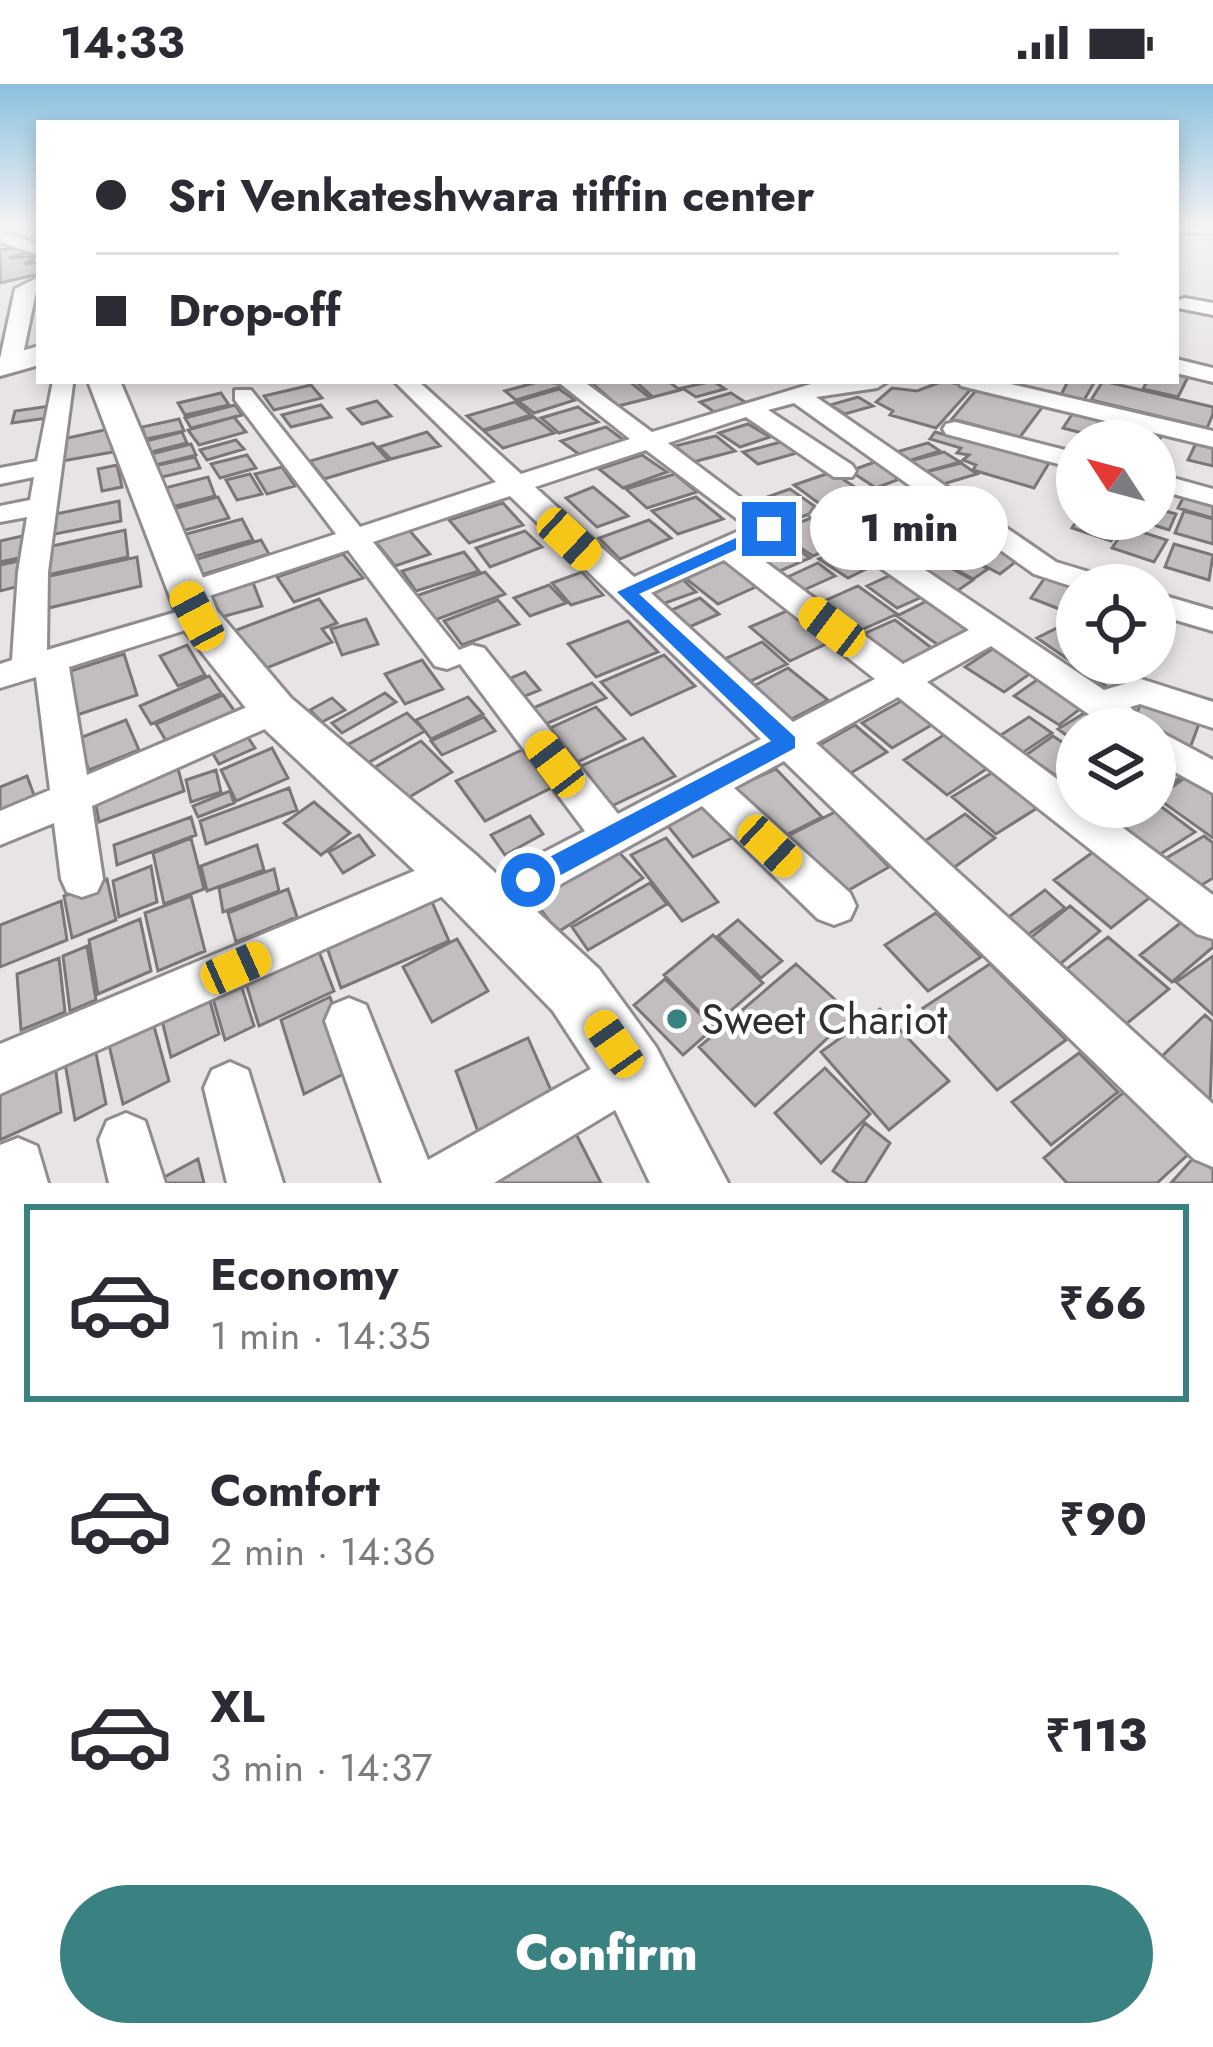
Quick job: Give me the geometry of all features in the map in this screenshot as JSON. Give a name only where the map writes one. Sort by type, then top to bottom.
[{"type":"street","points":[[0,295],[36,282]]},
{"type":"street","points":[[16,362],[8,329],[25,290],[36,283]]},
{"type":"street","points":[[1185,304],[1213,309]]},
{"type":"street","points":[[1179,367],[1213,375]]},
{"type":"street","points":[[82,879],[70,799],[27,668],[33,572],[49,466],[83,384]]},
{"type":"street","points":[[83,384],[191,605],[274,710],[576,990],[632,1070],[690,1183]]},
{"type":"street","points":[[408,384],[1213,1140]]},
{"type":"street","points":[[577,384],[769,529],[626,592]]},
{"type":"street","points":[[27,668],[354,538],[749,408],[858,384]]},
{"type":"street","points":[[982,384],[1213,439]]},
{"type":"street","points":[[243,394],[354,538],[610,836]]},
{"type":"street","points":[[796,394],[1056,572]]},
{"type":"street","points":[[749,408],[844,471]]},
{"type":"street","points":[[955,429],[1056,455]]},
{"type":"street","points":[[1176,435],[1179,430]]},
{"type":"street","points":[[0,476],[49,466]]},
{"type":"street","points":[[1176,487],[1213,497]]},
{"type":"street","points":[[0,514],[45,505]]},
{"type":"street","points":[[824,515],[1107,708]]},
{"type":"street","points":[[729,549],[1213,920]]},
{"type":"street","points":[[1176,609],[1212,620]]},
{"type":"street","points":[[0,1069],[610,836],[994,630]]},
{"type":"street","points":[[1101,704],[1141,691],[1213,716]]},
{"type":"street","points":[[0,829],[274,710]]},
{"type":"street","points":[[1176,755],[1213,778]]},
{"type":"street","points":[[705,785],[834,906]]},
{"type":"street","points":[[349,1021],[410,1183]]},
{"type":"street","points":[[442,1183],[632,1070]]},
{"type":"street","points":[[230,1088],[255,1183]]},
{"type":"building","points":[[1179,375],[1188,377],[1178,397],[1143,389],[1146,384],[1179,384]]},
{"type":"building","points":[[530,384],[567,385],[516,400],[505,391]]},
{"type":"building","points":[[593,384],[633,384],[650,398],[618,406]]},
{"type":"building","points":[[638,384],[672,384],[680,390],[653,397]]},
{"type":"building","points":[[718,384],[725,389],[696,397],[682,388]]},
{"type":"building","points":[[935,384],[973,387],[936,428],[890,415],[893,411],[876,402],[892,388],[917,391]]},
{"type":"building","points":[[1066,384],[1093,384],[1084,400],[1061,395]]},
{"type":"building","points":[[1101,384],[1116,384],[1213,407],[1207,428],[1091,400]]},
{"type":"building","points":[[311,385],[322,398],[274,410],[264,396]]},
{"type":"building","points":[[978,388],[1044,405],[1020,437],[952,419]]},
{"type":"building","points":[[559,389],[575,400],[534,413],[518,401]]},
{"type":"building","points":[[221,393],[229,405],[185,415],[178,403]]},
{"type":"building","points":[[731,393],[748,404],[716,413],[700,402]]},
{"type":"building","points":[[858,397],[873,406],[845,414],[830,405]]},
{"type":"building","points":[[377,401],[391,416],[362,424],[348,409]]},
{"type":"building","points":[[515,402],[531,415],[483,430],[467,416]]},
{"type":"building","points":[[57,405],[55,417],[12,423],[15,411]]},
{"type":"building","points":[[235,405],[242,415],[191,428],[185,418]]},
{"type":"building","points":[[321,405],[331,417],[291,427],[282,415]]},
{"type":"building","points":[[578,407],[598,422],[559,433],[541,418]]},
{"type":"building","points":[[1073,413],[1100,420],[1068,420]]},
{"type":"building","points":[[234,417],[246,432],[199,445],[188,430]]},
{"type":"building","points":[[534,417],[554,433],[503,448],[484,431]]},
{"type":"building","points":[[179,419],[184,431],[146,439],[142,427]]},
{"type":"building","points":[[748,424],[770,437],[740,447],[719,433]]},
{"type":"building","points":[[606,427],[625,441],[580,455],[561,441]]},
{"type":"building","points":[[113,428],[113,452],[51,463],[63,439]]},
{"type":"building","points":[[182,432],[187,443],[151,452],[146,441]]},
{"type":"building","points":[[427,432],[440,446],[391,459],[379,447]]},
{"type":"building","points":[[935,432],[1049,463],[1034,488],[973,470],[976,465],[963,460],[969,455],[957,453],[961,448],[930,439]]},
{"type":"building","points":[[716,436],[735,451],[693,462],[675,446]]},
{"type":"building","points":[[236,440],[244,449],[207,460],[200,450]]},
{"type":"building","points":[[781,442],[797,453],[758,464],[743,452]]},
{"type":"building","points":[[373,443],[388,460],[324,479],[310,461]]},
{"type":"building","points":[[928,443],[940,451],[908,461],[896,452]]},
{"type":"building","points":[[1196,443],[1213,448],[1213,466],[1188,460]]},
{"type":"building","points":[[191,444],[196,455],[152,466],[147,455]]},
{"type":"building","points":[[944,452],[960,462],[925,472],[910,461]]},
{"type":"building","points":[[247,455],[256,468],[220,478],[211,464]]},
{"type":"building","points":[[642,455],[667,472],[623,488],[599,469]]},
{"type":"building","points":[[195,457],[200,468],[158,478],[154,466]]},
{"type":"building","points":[[883,459],[910,475],[876,488],[850,471]]},
{"type":"building","points":[[961,463],[977,474],[943,484],[926,472]]},
{"type":"building","points":[[117,465],[122,487],[102,491],[98,469]]},
{"type":"building","points":[[282,467],[295,486],[267,494],[255,474]]},
{"type":"building","points":[[832,472],[864,493],[824,507],[794,485]]},
{"type":"building","points":[[250,474],[262,494],[237,500],[226,480]]},
{"type":"building","points":[[675,474],[697,492],[647,508],[626,489]]},
{"type":"building","points":[[208,477],[215,496],[168,508],[161,489]]},
{"type":"building","points":[[593,487],[628,516],[597,527],[566,498]]},
{"type":"building","points":[[790,489],[820,510],[782,524],[753,502]]},
{"type":"building","points":[[1184,496],[1213,504],[1213,518],[1178,508]]},
{"type":"building","points":[[218,497],[229,518],[182,531],[173,509]]},
{"type":"building","points":[[696,497],[723,519],[678,534],[652,511]]},
{"type":"building","points":[[119,501],[121,521],[45,536],[46,516]]},
{"type":"building","points":[[503,503],[523,525],[469,543],[449,520]]},
{"type":"building","points":[[1184,511],[1213,519],[1213,544],[1176,533]]},
{"type":"building","points":[[900,514],[933,536],[914,544],[881,522]]},
{"type":"building","points":[[813,517],[848,540],[813,556],[777,532]]},
{"type":"building","points":[[242,519],[253,540],[189,558],[179,536]]},
{"type":"building","points":[[649,520],[671,538],[620,559],[599,538]]},
{"type":"building","points":[[878,521],[916,547],[897,554],[860,528]]},
{"type":"building","points":[[125,530],[128,557],[43,576],[43,548]]},
{"type":"building","points":[[409,530],[430,554],[395,566],[375,541]]},
{"type":"building","points":[[525,531],[542,547],[490,567],[476,548]]},
{"type":"building","points":[[969,531],[993,543],[973,557],[948,544]]},
{"type":"building","points":[[31,534],[32,555],[0,562],[0,541]]},
{"type":"building","points":[[776,534],[810,558],[773,574],[740,549]]},
{"type":"building","points":[[261,540],[269,554],[198,576],[191,561]]},
{"type":"building","points":[[1117,540],[1167,540],[1154,562],[1112,548]]},
{"type":"building","points":[[854,543],[882,561],[848,578],[819,559]]},
{"type":"building","points":[[1174,544],[1213,555],[1209,580],[1166,564]]},
{"type":"building","points":[[947,547],[988,569],[973,579],[932,556]]},
{"type":"building","points":[[997,549],[1019,559],[1000,574],[979,563]]},
{"type":"building","points":[[464,552],[479,571],[416,591],[402,571]]},
{"type":"building","points":[[343,554],[363,578],[294,602],[277,577]]},
{"type":"building","points":[[137,557],[141,586],[36,611],[36,579]]},
{"type":"building","points":[[930,557],[973,580],[957,591],[913,567]]},
{"type":"building","points":[[23,560],[23,585],[0,591],[0,565]]},
{"type":"building","points":[[724,560],[758,586],[718,604],[684,577]]},
{"type":"building","points":[[818,563],[835,576],[797,593],[781,580]]},
{"type":"building","points":[[485,572],[505,594],[435,620],[416,596]]},
{"type":"building","points":[[582,572],[603,595],[571,605],[552,583]]},
{"type":"building","points":[[678,575],[696,592],[654,607],[637,590]]},
{"type":"building","points":[[891,575],[922,597],[897,608],[867,586]]},
{"type":"building","points":[[1046,576],[1056,580],[1056,608],[1031,598]]},
{"type":"building","points":[[252,580],[262,606],[218,618],[210,591]]},
{"type":"building","points":[[549,585],[566,603],[530,616],[514,598]]},
{"type":"building","points":[[858,586],[897,614],[852,634],[815,605]]},
{"type":"building","points":[[700,598],[719,614],[680,631],[662,614]]},
{"type":"building","points":[[933,598],[978,628],[941,647],[897,616]]},
{"type":"building","points":[[319,599],[337,623],[322,629],[332,642],[259,671],[234,631]]},
{"type":"building","points":[[498,600],[519,624],[462,645],[444,621]]},
{"type":"building","points":[[789,610],[830,642],[790,661],[750,627]]},
{"type":"building","points":[[366,619],[378,644],[342,655],[331,629]]},
{"type":"building","points":[[895,620],[933,649],[896,667],[859,636]]},
{"type":"building","points":[[628,621],[658,652],[596,677],[568,644]]},
{"type":"building","points":[[1056,628],[1056,651],[1037,638]]},
{"type":"building","points":[[762,642],[787,664],[740,686],[716,663]]},
{"type":"building","points":[[1000,644],[1038,668],[1004,692],[965,667]]},
{"type":"building","points":[[187,645],[205,675],[178,686],[160,656]]},
{"type":"building","points":[[124,654],[137,695],[71,717],[61,674]]},
{"type":"building","points":[[664,655],[695,686],[631,715],[601,682]]},
{"type":"building","points":[[422,660],[443,689],[405,704],[385,674]]},
{"type":"building","points":[[788,668],[828,700],[786,722],[748,689]]},
{"type":"building","points":[[525,672],[540,690],[523,697],[508,679]]},
{"type":"building","points":[[1047,673],[1056,684],[1065,684],[1092,700],[1081,708],[1056,708],[1056,723],[1014,696]]},
{"type":"building","points":[[209,676],[221,693],[151,724],[140,706]]},
{"type":"building","points":[[592,683],[606,698],[541,726],[528,710]]},
{"type":"building","points":[[1103,684],[1139,684],[1119,695]]},
{"type":"building","points":[[385,693],[396,702],[342,733],[332,723]]},
{"type":"building","points":[[223,695],[236,713],[168,744],[156,724]]},
{"type":"building","points":[[468,697],[483,714],[431,739],[416,720]]},
{"type":"building","points":[[332,698],[345,710],[322,722],[310,710]]},
{"type":"building","points":[[905,699],[935,723],[892,748],[862,723]]},
{"type":"building","points":[[1143,699],[1166,708],[1139,708]]},
{"type":"building","points":[[596,707],[625,739],[563,769],[535,735]]},
{"type":"building","points":[[1176,712],[1200,721],[1190,748],[1176,742]]},
{"type":"building","points":[[407,713],[425,731],[364,765],[347,745]]},
{"type":"building","points":[[484,717],[495,731],[442,755],[431,741]]},
{"type":"building","points":[[1029,717],[1052,733],[1016,757],[993,740]]},
{"type":"building","points":[[126,720],[139,750],[89,770],[77,739]]},
{"type":"building","points":[[855,725],[887,752],[842,778],[811,750]]},
{"type":"building","points":[[241,727],[255,748],[219,764],[206,742]]},
{"type":"building","points":[[947,733],[991,766],[947,795],[904,760]]},
{"type":"building","points":[[643,738],[675,776],[599,812],[568,772]]},
{"type":"building","points":[[1056,738],[1056,776],[1026,755]]},
{"type":"building","points":[[421,741],[452,772],[399,803],[370,770]]},
{"type":"building","points":[[272,748],[288,778],[236,801],[221,770]]},
{"type":"building","points":[[524,749],[555,786],[485,821],[456,781]]},
{"type":"building","points":[[177,765],[184,791],[99,822],[94,794]]},
{"type":"building","points":[[776,769],[822,817],[776,840],[732,789]]},
{"type":"building","points":[[998,769],[1042,805],[996,834],[952,797]]},
{"type":"building","points":[[216,770],[221,792],[191,802],[186,780]]},
{"type":"building","points":[[1194,771],[1213,783],[1213,838],[1176,812],[1176,784]]},
{"type":"building","points":[[27,776],[35,798],[0,812],[0,787]]},
{"type":"building","points":[[289,788],[297,810],[206,844],[200,821]]},
{"type":"building","points":[[230,791],[234,803],[198,817],[193,806]]},
{"type":"building","points":[[715,795],[746,831],[693,857],[663,820]]},
{"type":"building","points":[[314,802],[350,833],[321,855],[284,823]]},
{"type":"building","points":[[835,812],[889,867],[833,899],[780,840]]},
{"type":"building","points":[[965,814],[995,838],[949,871],[919,845]]},
{"type":"building","points":[[530,816],[543,834],[505,855],[491,835]]},
{"type":"building","points":[[191,817],[196,835],[117,865],[114,845]]},
{"type":"building","points":[[1176,818],[1195,832],[1151,860],[1113,828],[1176,828]]},
{"type":"building","points":[[359,835],[374,855],[343,873],[329,852]]},
{"type":"building","points":[[1204,836],[1213,843],[1213,878],[1190,892],[1156,864]]},
{"type":"building","points":[[191,838],[204,889],[164,904],[153,853]]},
{"type":"building","points":[[666,838],[718,902],[682,921],[631,855]]},
{"type":"building","points":[[257,845],[264,870],[207,891],[201,866]]},
{"type":"building","points":[[614,847],[643,878],[558,932],[531,897]]},
{"type":"building","points":[[1096,850],[1153,895],[1111,928],[1054,880]]},
{"type":"building","points":[[151,866],[157,902],[119,917],[113,881]]},
{"type":"building","points":[[274,869],[279,891],[223,912],[219,888]]},
{"type":"building","points":[[107,879],[116,920],[72,938],[64,896]]},
{"type":"building","points":[[650,883],[667,904],[588,950],[572,927]]},
{"type":"building","points":[[288,889],[297,917],[236,942],[228,913]]},
{"type":"building","points":[[1045,890],[1065,908],[1026,936],[1006,919]]},
{"type":"building","points":[[428,893],[449,941],[341,988],[323,936]]},
{"type":"building","points":[[191,896],[205,951],[158,971],[145,913]]},
{"type":"building","points":[[61,901],[67,940],[0,967],[0,925]]},
{"type":"building","points":[[1070,906],[1100,931],[1054,969],[1024,943]]},
{"type":"building","points":[[936,913],[981,957],[928,991],[885,945]]},
{"type":"building","points":[[1188,917],[1213,936],[1213,947],[1172,982],[1140,955]]},
{"type":"building","points":[[140,919],[151,971],[98,994],[89,940]]},
{"type":"building","points":[[738,920],[782,961],[761,978],[718,936]]},
{"type":"building","points":[[713,935],[763,983],[713,1026],[664,975]]},
{"type":"building","points":[[313,936],[334,991],[259,1026],[241,967]]},
{"type":"building","points":[[1108,937],[1169,989],[1120,1029],[1060,974]]},
{"type":"building","points":[[457,939],[488,991],[432,1022],[403,967]]},
{"type":"building","points":[[87,946],[96,1000],[70,1011],[63,956]]},
{"type":"building","points":[[1213,956],[1213,1015],[1176,982]]},
{"type":"building","points":[[59,958],[65,1012],[21,1030],[17,974]]},
{"type":"building","points":[[796,964],[852,1015],[755,1106],[699,1047]]},
{"type":"building","points":[[990,964],[1066,1040],[997,1090],[923,1008]]},
{"type":"building","points":[[237,972],[254,1026],[225,1040],[209,985]]},
{"type":"building","points":[[665,979],[714,1028],[683,1055],[634,1005]]},
{"type":"building","points":[[205,983],[219,1034],[171,1057],[158,1004]]},
{"type":"building","points":[[330,997],[355,1068],[304,1094],[281,1020]]},
{"type":"building","points":[[880,1009],[949,1081],[889,1130],[821,1052]]},
{"type":"building","points":[[1205,1015],[1213,1022],[1210,1103],[1159,1059]]},
{"type":"building","points":[[152,1019],[169,1081],[123,1104],[108,1041]]},
{"type":"building","points":[[93,1038],[106,1104],[75,1120],[63,1052]]},
{"type":"building","points":[[528,1038],[557,1104],[481,1140],[456,1071]]},
{"type":"building","points":[[1079,1053],[1118,1092],[1051,1145],[1012,1102]]},
{"type":"building","points":[[54,1056],[61,1112],[0,1140],[0,1079]]},
{"type":"building","points":[[825,1068],[870,1114],[821,1163],[775,1113]]},
{"type":"building","points":[[1130,1087],[1193,1150],[1157,1183],[1067,1183],[1044,1158]]},
{"type":"building","points":[[865,1123],[890,1143],[865,1183],[849,1183],[833,1171]]},
{"type":"building","points":[[573,1128],[601,1183],[478,1183],[477,1181]]},
{"type":"building","points":[[1196,1155],[1213,1170],[1213,1183],[1171,1183]]},
{"type":"building","points":[[198,1159],[204,1183],[153,1183]]},
{"type":"place","name":"Sweet Chariot","points":[[677,1019]]},
{"type":"route","points":[[528,880],[787,742],[626,592],[769,529]]}]
